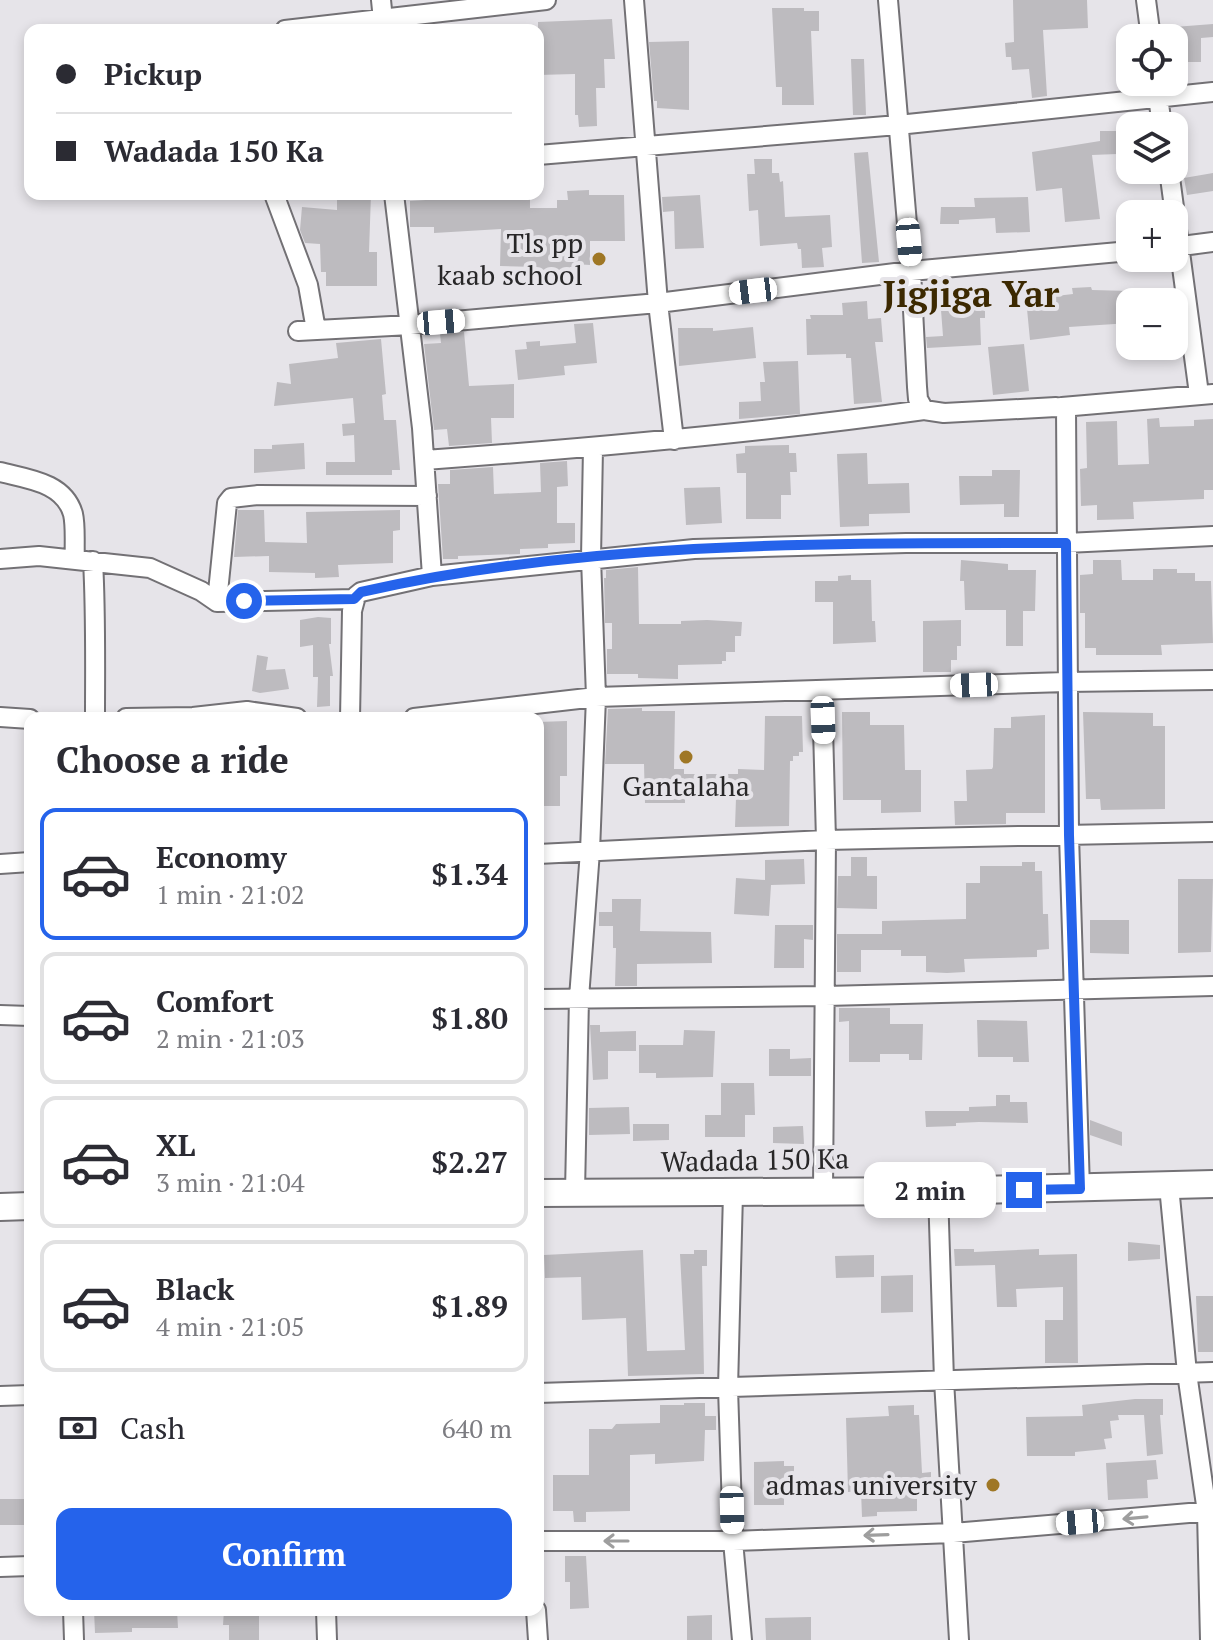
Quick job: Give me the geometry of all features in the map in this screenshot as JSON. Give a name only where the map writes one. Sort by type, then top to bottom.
[{"type":"street","points":[[381,0],[384,24]]},
{"type":"street","points":[[390,24],[546,0]]},
{"type":"street","points":[[634,0],[658,303],[674,440]]},
{"type":"street","points":[[888,0],[911,271],[918,399],[924,410]]},
{"type":"street","points":[[1146,0],[1149,24]]},
{"type":"street","points":[[1188,91],[1213,92]]},
{"type":"street","points":[[544,154],[898,125],[1116,95]]},
{"type":"street","points":[[275,200],[308,285],[307,331],[658,303],[911,271],[1116,252]]},
{"type":"street","points":[[395,200],[425,460],[432,576]]},
{"type":"street","points":[[1188,245],[1213,242]]},
{"type":"street","points":[[425,460],[674,440],[924,410],[944,413],[1062,407],[1206,394],[1182,272]]},
{"type":"street","points":[[1062,407],[1067,414],[1066,682],[1080,1189]]},
{"type":"street","points":[[575,1192],[579,998],[590,851],[596,697],[591,558],[593,448]]},
{"type":"street","points":[[0,472],[47,484],[61,494],[72,514],[96,613],[93,631],[95,712]]},
{"type":"street","points":[[217,602],[227,503],[231,498],[258,495],[427,496]]},
{"type":"street","points":[[350,712],[354,599],[361,592],[432,576],[591,558],[766,546],[1066,543],[1213,536]]},
{"type":"street","points":[[0,559],[39,556],[150,568],[201,591],[217,602],[354,599]]},
{"type":"street","points":[[466,712],[596,697],[1213,680]]},
{"type":"street","points":[[822,690],[826,840],[823,1190]]},
{"type":"street","points":[[0,717],[24,719]]},
{"type":"street","points":[[544,854],[826,840],[1213,832]]},
{"type":"street","points":[[0,864],[24,862]]},
{"type":"street","points":[[544,999],[826,996],[1213,986]]},
{"type":"street","points":[[0,1015],[24,1016]]},
{"type":"street","name":"Wadada 150 Ka","points":[[544,1193],[938,1191],[1213,1184]]},
{"type":"street","points":[[1169,1186],[1187,1373],[1210,1512],[1210,1640]]},
{"type":"street","points":[[938,1191],[944,1380],[959,1640]]},
{"type":"street","points":[[733,1193],[728,1388],[733,1541],[742,1640]]},
{"type":"street","points":[[0,1207],[24,1206]]},
{"type":"street","points":[[544,1393],[1213,1372]]},
{"type":"street","points":[[0,1396],[24,1395]]},
{"type":"street","points":[[544,1541],[733,1541],[953,1533],[1210,1512]]},
{"type":"street","points":[[0,1567],[24,1566]]},
{"type":"street","points":[[73,1616],[74,1640]]},
{"type":"street","points":[[326,1616],[327,1640]]},
{"type":"street","points":[[536,1616],[538,1640]]},
{"type":"building","points":[[1013,0],[1087,0],[1088,28],[1043,30],[1047,96],[1032,98],[1029,69],[1012,70],[1011,57],[1006,57],[1005,43],[1014,42]]},
{"type":"building","points":[[772,8],[819,11],[819,31],[811,31],[814,105],[782,105],[782,87],[776,87]]},
{"type":"building","points":[[612,19],[615,59],[604,59],[605,88],[596,88],[597,126],[579,127],[578,115],[575,115],[575,74],[544,75],[544,24],[538,22]]},
{"type":"building","points":[[1213,24],[1213,37],[1201,38],[1201,62],[1188,62],[1188,26]]},
{"type":"building","points":[[689,41],[689,110],[657,108],[649,42]]},
{"type":"building","points":[[851,59],[864,59],[866,115],[853,115]]},
{"type":"building","points":[[1100,131],[1116,131],[1116,154],[1092,155],[1100,219],[1065,222],[1062,188],[1036,191],[1032,152],[1100,141]]},
{"type":"building","points":[[868,152],[879,262],[862,263],[854,153]]},
{"type":"building","points":[[754,159],[772,159],[772,173],[779,173],[780,182],[783,181],[785,217],[830,215],[832,247],[822,248],[824,267],[802,268],[801,249],[798,249],[797,243],[760,246],[758,210],[749,211],[747,174],[755,174]]},
{"type":"building","points":[[1213,173],[1213,191],[1187,195],[1185,184],[1188,184],[1188,177]]},
{"type":"building","points":[[589,190],[589,195],[624,195],[625,241],[590,241],[590,265],[575,264],[575,267],[570,267],[570,272],[536,273],[536,267],[500,266],[501,229],[434,233],[434,227],[410,227],[410,201],[530,200],[530,208],[557,208],[557,200],[568,200],[567,191]]},
{"type":"building","points":[[700,195],[704,248],[675,249],[674,211],[663,212],[662,197]]},
{"type":"building","points":[[1028,197],[1030,232],[996,233],[995,218],[940,224],[941,207],[975,207],[974,198]]},
{"type":"building","points":[[337,200],[371,200],[369,252],[377,252],[377,286],[326,286],[326,272],[321,272],[320,244],[305,243],[300,230],[302,207],[337,210]]},
{"type":"building","points":[[1072,288],[1116,291],[1116,324],[1069,327],[1070,335],[1030,340],[1027,309],[1040,307],[1039,298],[1073,294]]},
{"type":"building","points":[[985,292],[985,318],[980,318],[981,345],[927,348],[926,337],[943,336],[940,297]]},
{"type":"building","points":[[867,301],[868,319],[881,318],[883,342],[875,342],[882,402],[854,404],[851,358],[846,358],[846,354],[807,355],[806,319],[811,319],[810,315],[843,315],[842,303]]},
{"type":"building","points":[[593,323],[597,363],[564,366],[565,375],[518,380],[515,350],[527,349],[526,342],[540,341],[540,346],[576,343],[574,324]]},
{"type":"building","points":[[753,327],[756,358],[679,366],[678,328],[713,328],[713,331]]},
{"type":"building","points":[[464,332],[469,386],[514,384],[514,418],[491,418],[492,443],[449,446],[447,429],[434,430],[424,344],[441,343],[440,334]]},
{"type":"building","points":[[381,339],[386,394],[382,395],[384,420],[396,420],[400,470],[392,470],[392,475],[326,475],[326,462],[355,462],[354,435],[343,436],[342,424],[355,423],[353,398],[274,406],[277,382],[291,384],[289,364],[338,358],[336,343]]},
{"type":"building","points":[[1024,344],[1029,391],[993,395],[988,347]]},
{"type":"building","points":[[798,361],[800,414],[739,419],[739,402],[761,401],[760,382],[765,382],[763,362]]},
{"type":"building","points":[[1159,418],[1160,427],[1194,426],[1194,420],[1213,419],[1213,490],[1204,490],[1204,499],[1133,502],[1134,519],[1097,520],[1097,505],[1081,506],[1080,469],[1087,468],[1086,422],[1117,421],[1118,465],[1149,464],[1147,419]]},
{"type":"building","points":[[304,443],[305,469],[254,473],[254,449]]},
{"type":"building","points":[[789,445],[789,453],[796,453],[797,472],[790,472],[791,495],[781,495],[781,519],[746,519],[746,473],[737,473],[736,454],[745,453],[745,446]]},
{"type":"building","points":[[867,453],[868,484],[909,483],[910,513],[869,514],[869,526],[840,527],[837,454]]},
{"type":"building","points":[[567,461],[568,486],[557,487],[557,523],[575,523],[575,543],[520,549],[520,554],[443,559],[438,484],[450,484],[450,470],[493,467],[494,494],[541,492],[540,463]]},
{"type":"building","points":[[992,470],[1020,470],[1019,517],[1004,517],[1004,504],[960,505],[959,476],[992,476]]},
{"type":"building","points":[[720,487],[722,523],[686,525],[684,488]]},
{"type":"building","points":[[238,510],[264,510],[265,542],[307,543],[306,512],[400,510],[400,530],[393,531],[393,563],[338,565],[339,577],[315,578],[315,573],[269,572],[269,556],[234,557]]},
{"type":"building","points":[[961,560],[1008,564],[1008,570],[1036,570],[1035,611],[1023,611],[1023,646],[1006,646],[1006,610],[965,610],[964,581],[960,581]]},
{"type":"building","points":[[1093,560],[1121,560],[1122,580],[1153,580],[1153,569],[1177,569],[1177,573],[1195,573],[1195,581],[1211,581],[1213,643],[1161,645],[1162,655],[1096,655],[1096,648],[1085,648],[1085,613],[1080,613],[1080,575],[1093,574]]},
{"type":"building","points":[[638,567],[639,624],[681,624],[681,621],[707,620],[742,622],[741,636],[735,636],[735,652],[726,652],[726,661],[722,664],[678,665],[678,679],[607,674],[607,649],[612,649],[612,623],[605,623],[606,570]]},
{"type":"building","points":[[851,575],[851,580],[871,580],[876,642],[833,644],[833,602],[815,602],[815,581],[838,581],[838,576]]},
{"type":"building","points":[[331,618],[329,644],[333,676],[330,676],[330,706],[317,707],[318,677],[313,677],[313,645],[300,647],[300,620]]},
{"type":"building","points":[[961,620],[961,646],[957,646],[957,660],[951,660],[951,672],[923,672],[923,621]]},
{"type":"building","points":[[257,655],[268,657],[266,670],[285,669],[289,689],[260,693],[252,691]]},
{"type":"building","points":[[642,708],[642,711],[675,711],[674,769],[684,769],[684,774],[738,774],[738,769],[764,770],[765,716],[802,716],[803,752],[793,756],[793,761],[790,761],[789,826],[735,827],[736,798],[685,797],[685,803],[645,803],[644,764],[605,764],[608,709]]},
{"type":"building","points":[[842,712],[870,712],[870,725],[904,725],[905,770],[921,770],[921,812],[881,813],[881,800],[843,800]]},
{"type":"building","points":[[1083,712],[1153,713],[1153,726],[1165,726],[1165,809],[1101,810],[1100,799],[1086,799]]},
{"type":"building","points":[[1045,715],[1045,813],[1006,813],[1006,824],[955,825],[954,801],[967,801],[966,770],[993,767],[994,728],[1011,728],[1011,717]]},
{"type":"building","points":[[567,721],[567,776],[560,776],[560,806],[544,806],[544,722]]},
{"type":"building","points":[[851,857],[867,857],[867,876],[877,876],[877,909],[837,908],[838,876],[851,876]]},
{"type":"building","points":[[804,859],[805,884],[771,885],[769,916],[734,914],[736,878],[765,880],[765,860]]},
{"type":"building","points":[[1022,862],[1035,862],[1035,871],[1042,871],[1043,914],[1048,914],[1049,949],[1037,950],[1037,957],[964,959],[965,972],[947,973],[926,972],[926,956],[901,956],[901,950],[861,950],[861,972],[837,972],[837,934],[882,934],[882,921],[966,919],[966,883],[980,883],[980,866],[1022,866]]},
{"type":"building","points":[[1178,879],[1213,879],[1211,952],[1178,953]]},
{"type":"building","points":[[612,899],[641,899],[640,931],[711,932],[712,963],[637,964],[637,986],[615,986],[613,926],[599,926],[599,912],[612,912]]},
{"type":"building","points":[[1090,920],[1129,920],[1129,954],[1090,953]]},
{"type":"building","points":[[775,925],[813,925],[813,940],[804,939],[804,968],[774,968]]},
{"type":"building","points":[[839,1008],[890,1008],[890,1024],[923,1024],[922,1060],[909,1060],[909,1054],[880,1054],[880,1062],[849,1062],[849,1021],[839,1022]]},
{"type":"building","points":[[977,1020],[1027,1021],[1029,1062],[1013,1062],[1013,1057],[978,1057]]},
{"type":"building","points":[[590,1025],[600,1025],[600,1032],[636,1031],[636,1051],[608,1051],[608,1079],[593,1080]]},
{"type":"building","points":[[684,1030],[715,1031],[713,1077],[656,1078],[656,1073],[639,1073],[639,1045],[683,1045]]},
{"type":"building","points":[[769,1049],[790,1049],[790,1059],[811,1058],[811,1076],[769,1076]]},
{"type":"building","points":[[721,1083],[754,1083],[755,1115],[745,1115],[745,1137],[705,1137],[705,1115],[721,1115]]},
{"type":"building","points":[[996,1095],[1010,1095],[1010,1102],[1027,1102],[1028,1123],[979,1122],[926,1127],[925,1111],[969,1111],[969,1107],[996,1106]]},
{"type":"building","points":[[629,1107],[630,1134],[589,1135],[589,1108]]},
{"type":"building","points":[[1090,1120],[1122,1132],[1122,1146],[1090,1135]]},
{"type":"building","points":[[633,1124],[669,1124],[669,1140],[633,1141]]},
{"type":"building","points":[[803,1126],[804,1144],[773,1143],[773,1127]]},
{"type":"building","points":[[1128,1242],[1160,1245],[1160,1259],[1128,1261]]},
{"type":"building","points":[[954,1249],[974,1249],[974,1252],[1039,1249],[1039,1255],[1077,1254],[1078,1363],[1045,1363],[1045,1320],[1063,1320],[1063,1287],[1016,1289],[1017,1307],[997,1307],[995,1265],[955,1266]]},
{"type":"building","points":[[643,1250],[647,1351],[685,1350],[680,1254],[707,1250],[707,1266],[702,1266],[704,1374],[628,1376],[626,1318],[582,1320],[581,1277],[545,1278],[544,1255]]},
{"type":"building","points":[[874,1255],[874,1277],[836,1278],[835,1256]]},
{"type":"building","points":[[913,1275],[913,1312],[881,1313],[881,1276]]},
{"type":"building","points":[[1196,1296],[1213,1296],[1213,1352],[1198,1352]]},
{"type":"building","points":[[1163,1399],[1163,1415],[1160,1415],[1163,1454],[1147,1456],[1144,1415],[1118,1415],[1119,1420],[1110,1421],[1112,1438],[1104,1439],[1106,1449],[1075,1452],[1075,1456],[1027,1456],[1026,1417],[1083,1416],[1082,1405]]},
{"type":"building","points":[[705,1403],[705,1416],[716,1416],[716,1430],[705,1430],[704,1461],[655,1464],[655,1454],[630,1455],[630,1511],[586,1512],[586,1522],[574,1522],[573,1511],[553,1511],[553,1475],[589,1475],[589,1429],[612,1429],[616,1424],[660,1423],[660,1405]]},
{"type":"building","points":[[914,1405],[914,1415],[919,1415],[922,1473],[931,1472],[931,1491],[917,1494],[917,1511],[877,1512],[877,1516],[862,1517],[861,1491],[848,1492],[846,1418],[889,1416],[888,1406]]},
{"type":"building","points":[[1156,1460],[1158,1479],[1147,1480],[1148,1498],[1108,1500],[1106,1463]]},
{"type":"building","points":[[784,1461],[784,1466],[794,1466],[794,1490],[784,1490],[784,1505],[754,1505],[754,1462]]},
{"type":"building","points":[[0,1499],[24,1499],[24,1525],[0,1525]]},
{"type":"building","points":[[565,1556],[586,1556],[589,1608],[570,1609],[570,1582],[565,1582]]},
{"type":"building","points":[[712,1615],[712,1640],[687,1640],[687,1616]]},
{"type":"building","points":[[94,1616],[177,1616],[178,1628],[132,1628],[132,1632],[95,1633]]},
{"type":"building","points":[[224,1616],[259,1616],[259,1640],[229,1640],[229,1625],[223,1625]]},
{"type":"building","points":[[811,1617],[811,1640],[766,1640],[765,1618]]},
{"type":"place","name":"Tls pp kaab school","points":[[599,259]]},
{"type":"place","name":"Gantalaha","points":[[686,757]]},
{"type":"place","name":"admas university","points":[[993,1485]]},
{"type":"district","name":"Jigjiga Yar","points":[[971,294]]},
{"type":"route","points":[[244,601],[354,599],[361,592],[432,576],[694,549],[906,543],[1066,543],[1069,835],[1080,1189],[1024,1190]]}]
